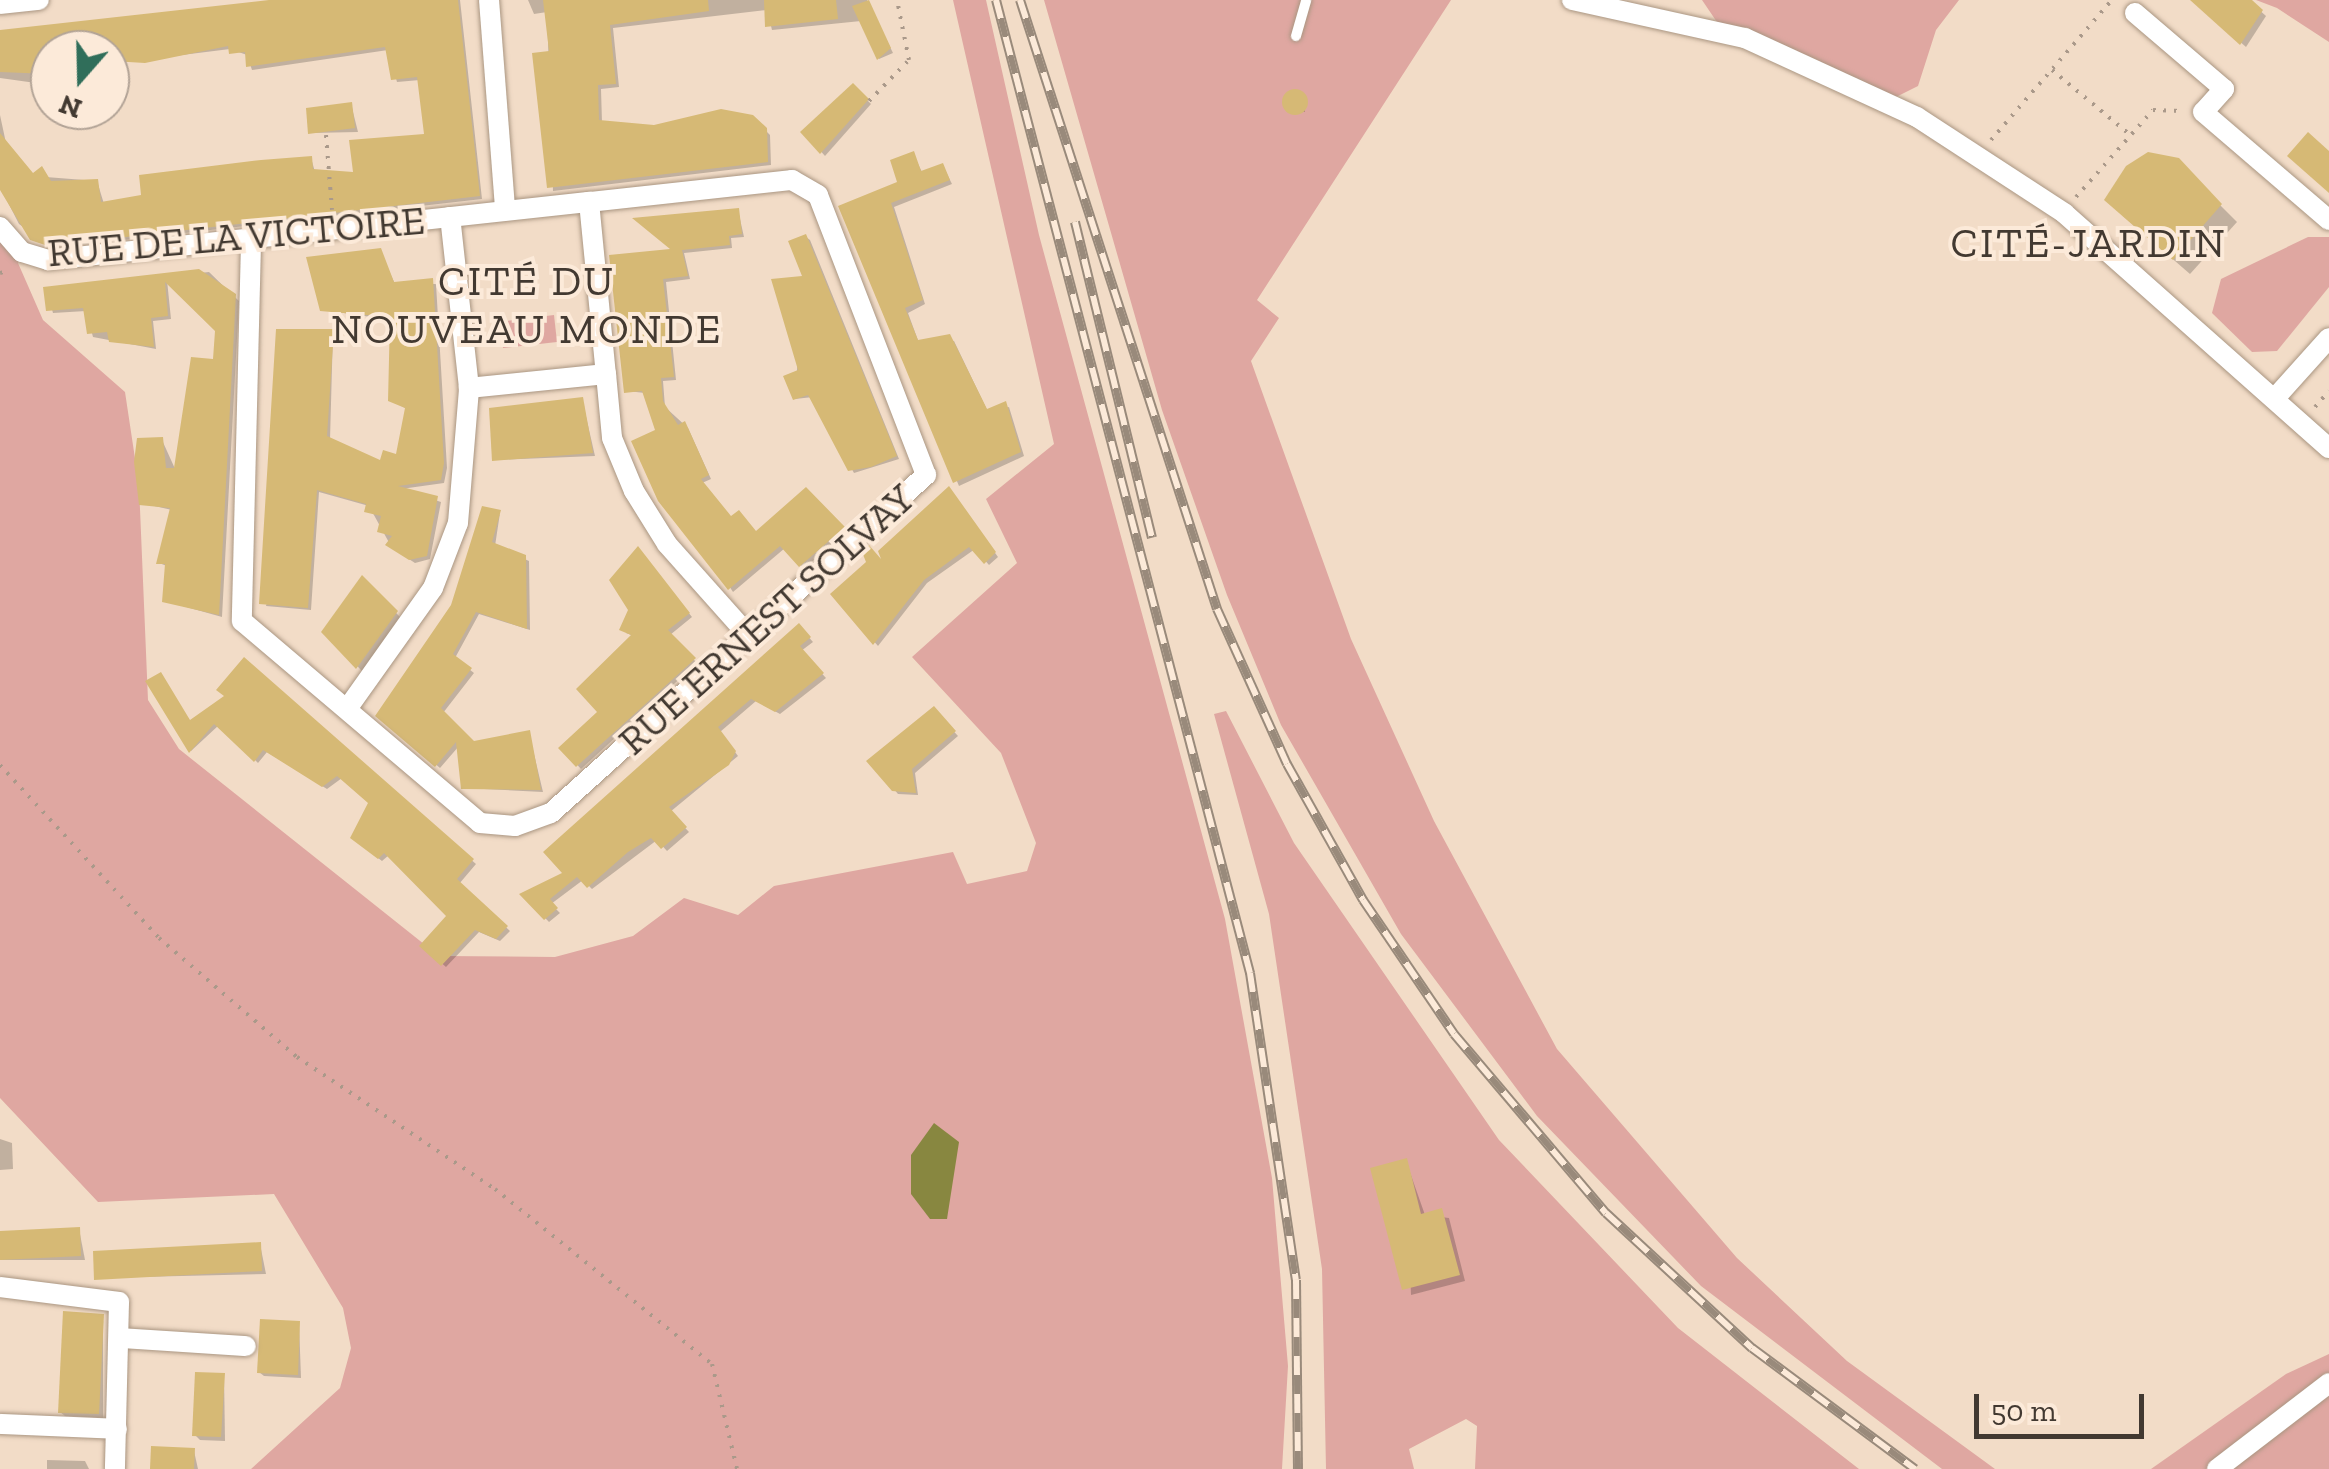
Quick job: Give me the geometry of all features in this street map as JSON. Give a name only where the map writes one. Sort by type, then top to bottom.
[{"type":"street","points":[[0,4],[39,0]]},
{"type":"street","points":[[490,0],[506,210]]},
{"type":"street","points":[[1572,0],[1671,7],[1806,62],[1979,154],[2064,213],[2329,448]]},
{"type":"street","points":[[2135,13],[2224,89],[2203,112],[2329,220]]},
{"type":"street","name":"RUE ERNEST SOLVAY","points":[[346,709],[480,824],[537,822],[750,637],[926,475],[818,195],[792,180],[589,202]]},
{"type":"street","points":[[589,202],[612,438],[634,491],[667,544],[750,637]]},
{"type":"street","name":"RUE DE LA VICTOIRE","points":[[0,227],[22,252],[48,260],[252,243],[334,230],[589,202]]},
{"type":"street","points":[[252,243],[242,621],[346,709],[414,621],[450,553],[469,388],[450,217]]},
{"type":"street","points":[[2276,397],[2329,338]]},
{"type":"street","points":[[469,388],[606,374]]},
{"type":"street","points":[[0,1287],[119,1302],[115,1469]]},
{"type":"street","points":[[121,1338],[246,1346]]},
{"type":"street","points":[[2217,1469],[2329,1384]]},
{"type":"street","points":[[0,1424],[116,1429]]},
{"type":"lane","points":[[1296,36],[1306,0]]},
{"type":"path","points":[[869,101],[909,60],[897,0]]},
{"type":"path","points":[[1979,154],[2112,0]]},
{"type":"path","points":[[2052,70],[2129,134]]},
{"type":"path","points":[[2064,213],[2153,110],[2203,112]]},
{"type":"path","points":[[326,135],[334,230]]},
{"type":"path","points":[[0,766],[159,938],[284,1045],[495,1189],[712,1364],[737,1469]]},
{"type":"shaded area","points":[[953,0],[986,0],[1039,235],[1225,919],[1272,1178],[1288,1366],[1282,1469],[251,1469],[340,1388],[351,1348],[343,1308],[274,1194],[98,1202],[0,1098],[0,227],[22,252],[18,263],[43,320],[125,392],[139,485],[148,700],[179,749],[439,956],[555,957],[633,936],[684,898],[738,915],[774,886],[953,852],[967,884],[1027,871],[1036,843],[1001,753],[912,657],[1017,563],[986,499],[1054,444]]},
{"type":"shaded area","points":[[1044,0],[1451,0],[1257,300],[1279,318],[1251,361],[1351,639],[1434,821],[1557,1049],[1737,1258],[1847,1361],[1995,1469],[1942,1469],[1701,1286],[1537,1116],[1401,934],[1281,725],[1227,595],[1162,410]]},
{"type":"shaded area","points":[[1702,0],[1959,0],[1936,30],[1918,86],[1888,101],[1723,31]]},
{"type":"shaded area","points":[[2256,0],[2329,0],[2329,42],[2277,8]]},
{"type":"shaded area","points":[[2308,237],[2329,237],[2329,287],[2277,351],[2252,352],[2212,313],[2221,279]]},
{"type":"shaded area","points":[[554,315],[557,342],[503,348],[499,322]]},
{"type":"shaded area","points":[[1226,711],[1294,843],[1499,1140],[1678,1328],[1859,1469],[1475,1469],[1477,1426],[1466,1419],[1409,1449],[1414,1469],[1326,1469],[1322,1269],[1269,914],[1214,714]]},
{"type":"shaded area","points":[[934,1123],[959,1142],[947,1219],[930,1219],[911,1194],[911,1155]]},
{"type":"shaded area","points":[[2329,1354],[2329,1469],[2151,1469],[2286,1374]]},
{"type":"building","points":[[269,0],[458,0],[480,196],[48,246],[30,240],[0,190],[0,133],[33,173],[42,166],[51,181],[98,179],[101,202],[141,195],[139,175],[261,160],[312,156],[313,169],[353,172],[349,140],[424,134],[417,77],[391,80],[385,47],[246,67],[245,52],[229,54],[228,46],[145,63],[130,62],[130,30],[30,30],[30,73],[0,72],[0,30]]},
{"type":"building","points":[[543,0],[708,0],[709,11],[610,25],[616,84],[598,85],[599,120],[654,125],[721,109],[753,115],[767,128],[768,162],[547,188],[532,53],[549,51]]},
{"type":"building","points":[[764,0],[836,0],[838,19],[765,27]]},
{"type":"building","points":[[869,0],[891,48],[877,60],[852,6]]},
{"type":"building","points":[[2190,0],[2252,0],[2263,10],[2240,45]]},
{"type":"building","points":[[853,83],[869,99],[820,154],[800,132]]},
{"type":"building","points":[[1295,89],[1305,92],[1305,112],[1295,115],[1285,112],[1282,102],[1285,92]]},
{"type":"building","points":[[352,102],[355,128],[308,134],[306,108]]},
{"type":"building","points":[[2308,132],[2329,151],[2329,193],[2287,156]]},
{"type":"building","points":[[914,151],[921,171],[943,163],[950,180],[891,203],[923,300],[905,308],[918,340],[950,334],[987,409],[1006,401],[1021,452],[953,483],[838,206],[897,182],[890,160]]},
{"type":"building","points":[[2148,152],[2179,158],[2222,204],[2173,260],[2104,200],[2126,166]]},
{"type":"building","points":[[739,208],[742,234],[729,236],[730,245],[682,250],[688,276],[663,279],[674,377],[661,378],[663,401],[678,425],[685,421],[709,475],[701,479],[731,516],[739,510],[756,531],[806,487],[845,527],[799,567],[780,546],[728,590],[658,501],[631,441],[655,430],[642,391],[624,393],[609,255],[670,249],[632,218]]},
{"type":"building","points":[[806,234],[897,456],[871,467],[848,471],[808,395],[793,400],[783,376],[798,370],[771,279],[802,276],[788,241]]},
{"type":"building","points":[[381,248],[394,282],[433,278],[444,463],[441,480],[398,486],[438,496],[427,556],[409,560],[385,545],[392,536],[377,532],[381,516],[364,512],[366,504],[317,490],[308,608],[259,604],[276,329],[334,329],[327,436],[380,460],[383,450],[396,454],[405,408],[388,401],[390,317],[320,311],[306,257]]},
{"type":"building","points":[[199,269],[236,294],[219,615],[162,602],[165,564],[156,564],[170,508],[139,505],[134,462],[137,438],[163,437],[166,468],[174,468],[191,357],[213,359],[215,331],[165,282],[168,316],[151,318],[154,347],[109,342],[107,332],[87,334],[83,308],[46,311],[43,287]]},
{"type":"building","points":[[583,397],[593,453],[492,461],[489,408]]},
{"type":"building","points":[[949,486],[996,552],[984,564],[969,547],[924,580],[873,645],[830,594],[866,562],[862,552],[869,545],[881,559],[878,551]]},
{"type":"building","points":[[482,506],[501,510],[492,542],[526,555],[527,629],[476,612],[453,654],[472,668],[441,708],[474,741],[530,730],[541,790],[461,789],[456,742],[435,767],[375,716],[451,605]]},
{"type":"building","points":[[638,546],[690,613],[668,630],[696,658],[576,767],[558,748],[597,712],[576,689],[631,635],[619,630],[628,610],[609,580]]},
{"type":"building","points":[[362,575],[398,611],[356,669],[321,632]]},
{"type":"building","points":[[799,623],[811,637],[800,646],[824,673],[775,712],[751,699],[718,727],[736,751],[729,765],[669,807],[687,827],[661,849],[651,838],[628,852],[587,888],[577,877],[550,899],[558,908],[544,920],[519,894],[562,873],[543,852]]},
{"type":"building","points":[[244,657],[474,859],[457,879],[508,926],[496,939],[475,930],[441,966],[419,946],[446,916],[384,853],[378,859],[350,838],[368,803],[337,776],[322,787],[263,750],[254,762],[214,724],[189,753],[145,681],[161,672],[190,720],[224,696],[216,690]]},
{"type":"building","points":[[934,706],[956,731],[912,769],[916,793],[892,791],[866,761]]},
{"type":"building","points":[[1407,1158],[1421,1214],[1442,1208],[1460,1275],[1402,1290],[1370,1168]]},
{"type":"building","points":[[80,1227],[81,1256],[0,1260],[0,1231]]},
{"type":"building","points":[[261,1242],[262,1271],[94,1280],[93,1251]]},
{"type":"building","points":[[63,1311],[104,1314],[99,1414],[58,1413]]},
{"type":"building","points":[[260,1319],[300,1321],[298,1375],[257,1373]]},
{"type":"building","points":[[195,1372],[225,1373],[221,1437],[192,1436]]},
{"type":"building","points":[[151,1446],[195,1448],[194,1469],[150,1469]]},
{"type":"railway","points":[[996,0],[1250,973],[1296,1280],[1298,1469]]},
{"type":"railway","points":[[1020,0],[1217,609],[1287,764],[1363,900],[1454,1034],[1606,1213],[1752,1348],[1915,1469]]},
{"type":"railway","points":[[1075,222],[1152,538]]},
{"type":"district","name":"CITÉ-JARDIN","points":[[2089,243]]},
{"type":"district","name":"CITÉ DU NOUVEAU MONDE","points":[[527,305]]}]
